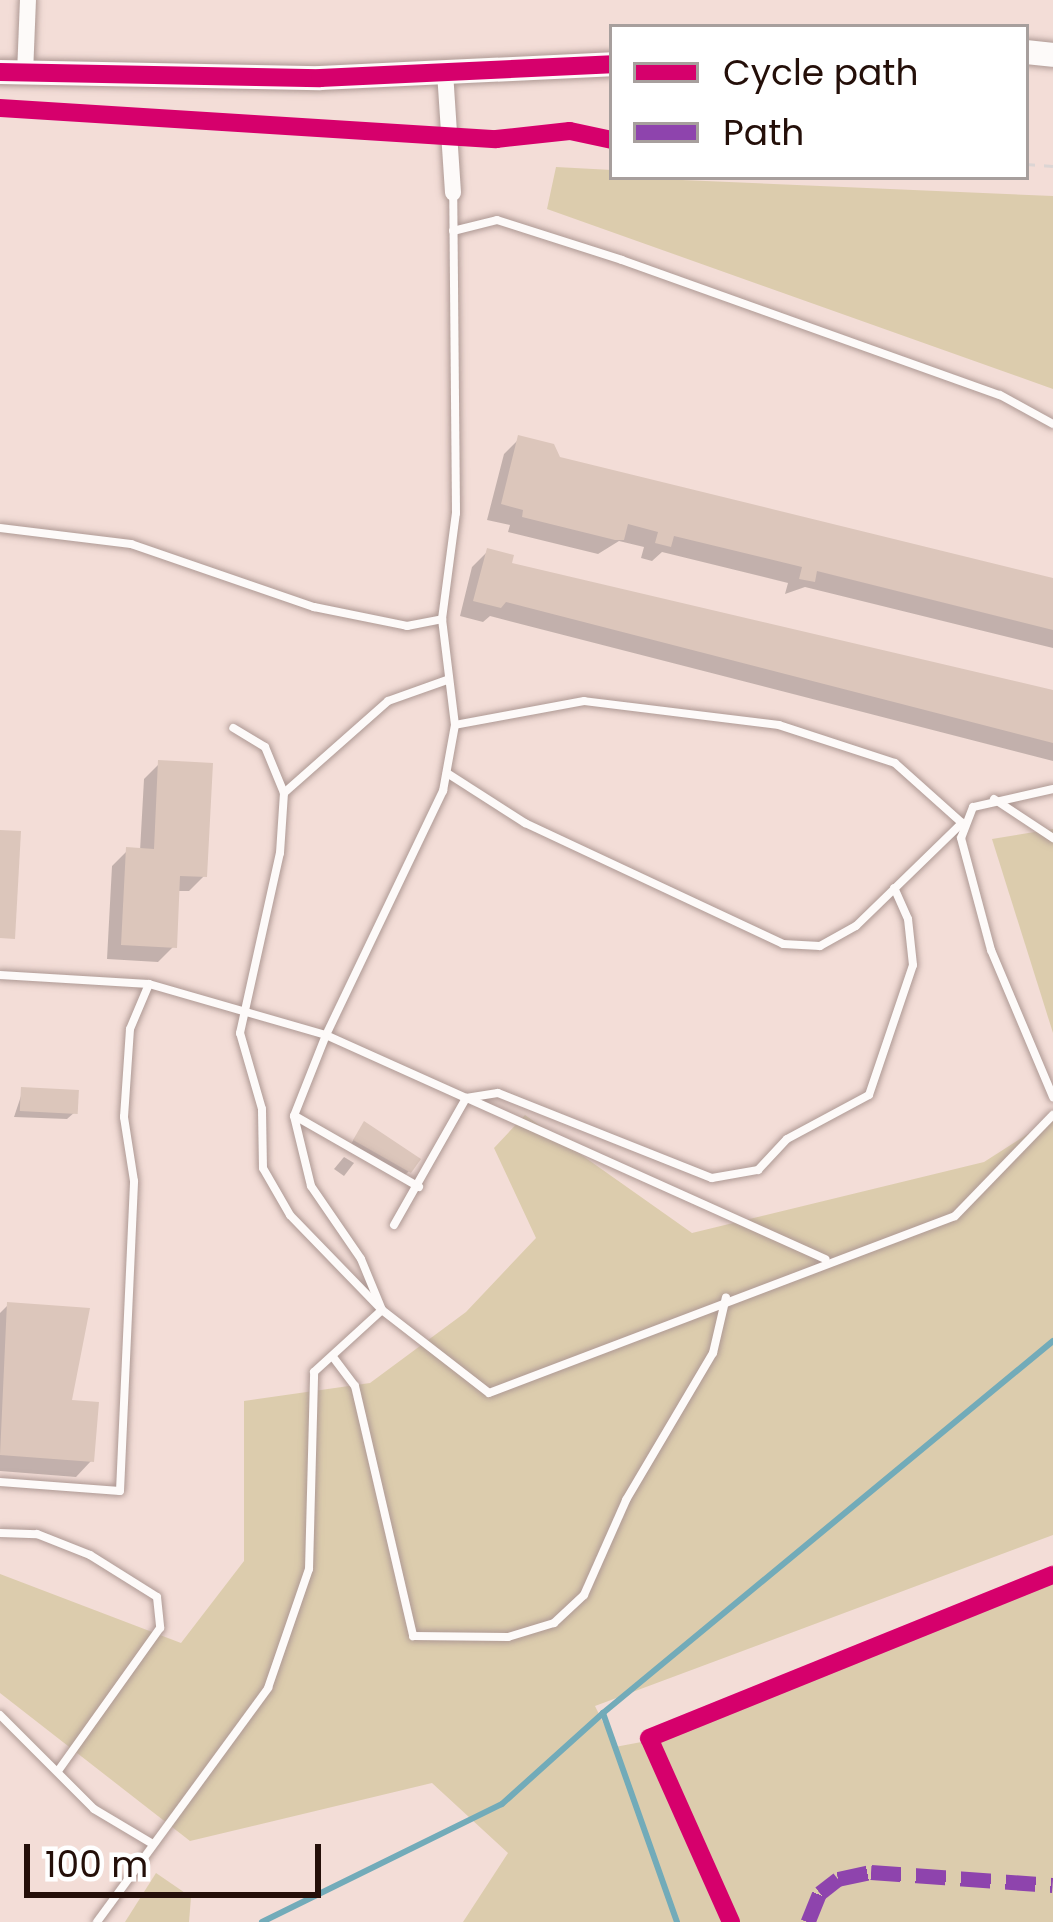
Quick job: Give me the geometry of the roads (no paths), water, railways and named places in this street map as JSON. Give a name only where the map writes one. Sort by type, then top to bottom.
[{"type":"street","points":[[28,0],[12,73],[445,72],[609,64]]},
{"type":"street","points":[[445,72],[453,193]]},
{"type":"lane","points":[[382,1310],[361,1259],[311,1186],[294,1116],[326,1035],[447,773],[455,725],[442,619],[456,513],[453,193]]},
{"type":"lane","points":[[453,231],[497,220],[622,260],[1000,395],[1053,424]]},
{"type":"lane","points":[[0,528],[131,544],[241,587],[338,612],[407,626],[442,619]]},
{"type":"lane","points":[[284,794],[388,701],[447,680]]},
{"type":"lane","points":[[455,725],[584,700],[778,725],[895,763],[962,823],[991,950],[1052,1094]]},
{"type":"lane","points":[[233,728],[265,747],[284,794],[280,854],[240,1043],[262,1109],[266,1179],[290,1215],[382,1310],[489,1393],[726,1297],[955,1216],[1053,1115]]},
{"type":"lane","points":[[447,773],[525,823],[783,944],[820,946],[894,888],[973,807],[993,798],[1053,789]]},
{"type":"lane","points":[[993,798],[1053,838]]},
{"type":"lane","points":[[466,1098],[498,1094],[702,1175],[758,1170],[788,1139],[869,1095],[913,965],[908,919],[894,888]]},
{"type":"lane","points":[[0,975],[149,984],[246,1006],[326,1035],[827,1259]]},
{"type":"lane","points":[[0,1482],[120,1491],[134,1181],[124,1117],[130,1029],[149,984]]},
{"type":"lane","points":[[394,1225],[466,1098]]},
{"type":"lane","points":[[294,1116],[419,1187]]},
{"type":"lane","points":[[333,1357],[355,1386],[413,1636],[508,1637],[554,1623],[584,1594],[626,1500],[713,1353],[726,1297]]},
{"type":"lane","points":[[98,1922],[151,1843],[205,1783],[268,1688],[299,1612],[309,1568],[314,1372],[382,1310]]},
{"type":"lane","points":[[0,1533],[37,1534],[90,1555],[157,1597],[160,1628],[58,1771]]},
{"type":"lane","points":[[0,1715],[94,1810],[151,1843]]},
{"type":"waterway","points":[[677,1922],[603,1713],[1053,1341]]},
{"type":"waterway","points":[[262,1922],[502,1804],[603,1713]]}]
